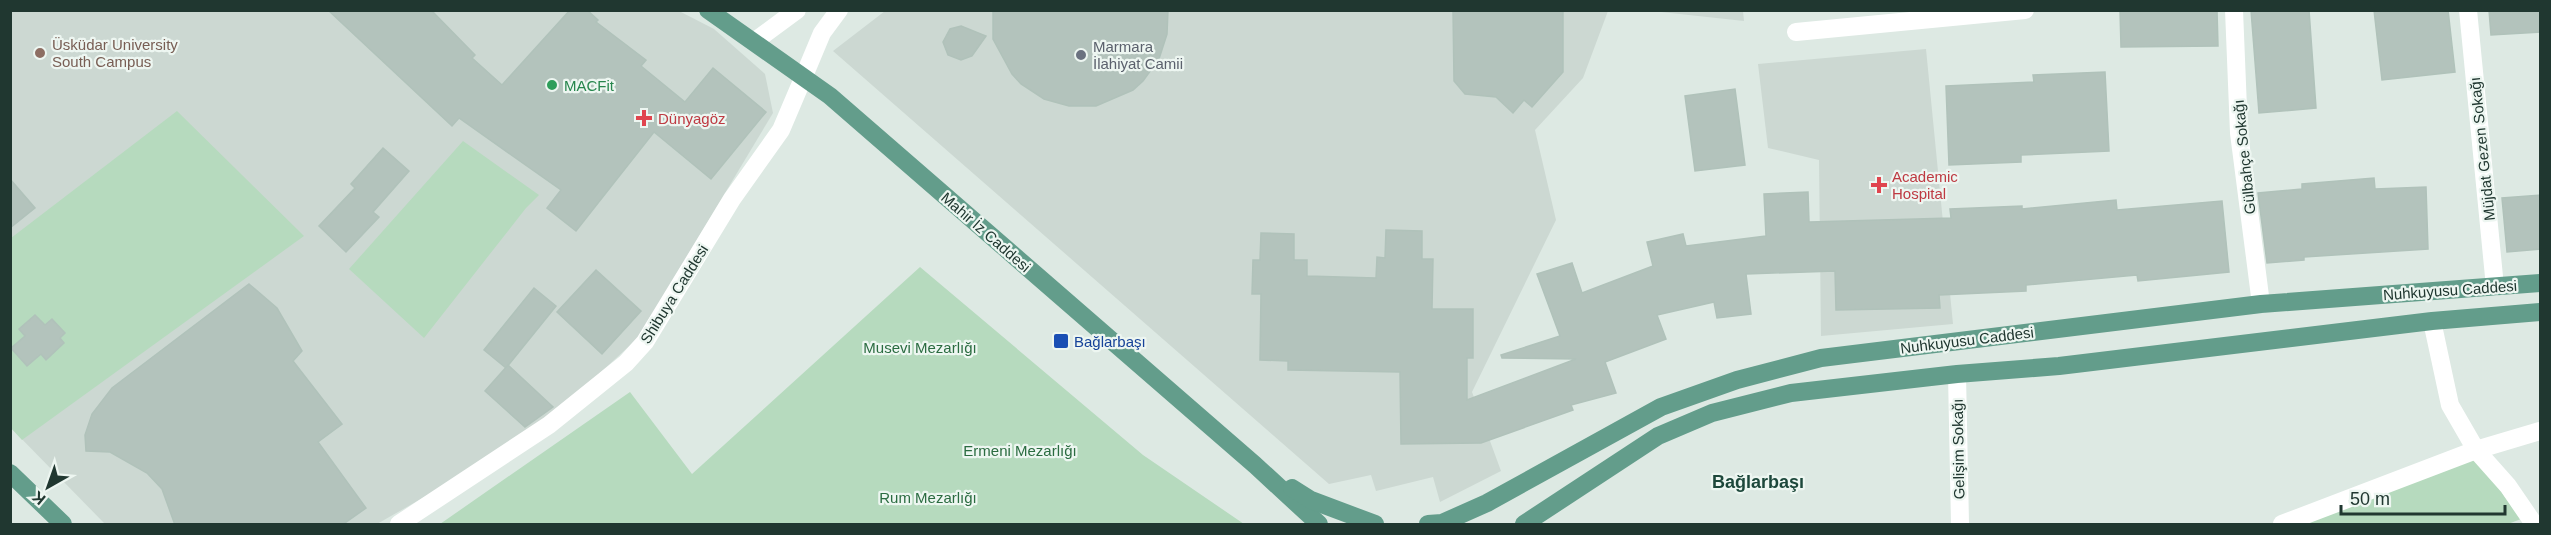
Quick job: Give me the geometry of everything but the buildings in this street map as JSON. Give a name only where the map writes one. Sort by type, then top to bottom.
[{"type":"main road","name":"Mahir İz Caddesi","points":[[708,10],[804,76],[1255,465]]},
{"type":"main road","name":"Nuhkuyusu Caddesi","points":[[1436,524],[1487,503],[1661,407],[1747,377],[1821,358],[2261,304],[2541,284]]},
{"type":"main road","name":"Nuhkuyusu Caddesi","points":[[1524,525],[1658,436],[1712,413],[1791,393],[1957,374],[2058,366],[2432,321],[2541,312]]},
{"type":"main road","points":[[1255,465],[1319,525]]},
{"type":"main road","points":[[1255,465],[1311,500],[1375,525]]},
{"type":"main road","points":[[10,473],[63,525]]},
{"type":"street","points":[[755,41],[797,10]]},
{"type":"street","name":"Shibuya Caddesi","points":[[399,525],[549,425],[626,363],[645,342],[732,199],[781,130],[822,33],[839,10]]},
{"type":"street","points":[[1796,32],[2025,10]]},
{"type":"street","name":"Gülbahçe Sokağı","points":[[2234,10],[2239,133],[2261,304]]},
{"type":"street","name":"Müjdat Gezen Sokağı","points":[[2468,10],[2495,287]]},
{"type":"street","points":[[2432,321],[2450,405],[2476,450],[2508,486],[2534,525]]},
{"type":"street","name":"Gelişim Sokağı","points":[[1957,374],[1960,525]]},
{"type":"street","points":[[2282,525],[2476,450],[2541,431]]},
{"type":"shaded area","points":[[10,11],[679,11],[714,29],[765,74],[773,113],[638,338],[564,406],[512,447],[377,524],[105,524],[11,428]]},
{"type":"shaded area","points":[[885,11],[1608,11],[1583,78],[1535,130],[1556,220],[1472,392],[1501,471],[1440,502],[1433,477],[1376,491],[1371,475],[1329,484],[833,51]]},
{"type":"shaded area","points":[[1652,11],[1743,11],[1744,21]]},
{"type":"shaded area","name":"Academic Hospital","points":[[1926,49],[1953,324],[1821,336],[1819,160],[1768,148],[1758,64]]},
{"type":"green space","points":[[177,111],[304,236],[22,440],[11,428],[11,238]]},
{"type":"green space","points":[[463,141],[539,195],[526,208],[424,338],[349,269]]},
{"type":"green space","points":[[920,267],[1143,455],[1244,524],[440,524],[630,392],[692,474]]},
{"type":"green space","points":[[2472,451],[2521,519],[2508,524],[2301,524]]},
{"type":"place","name":"Üsküdar University South Campus","points":[[40,53]]},
{"type":"place","name":"Marmara İlahiyat Camii","points":[[1081,55]]},
{"type":"place","name":"MACFit","points":[[552,85]]},
{"type":"place","name":"Dünyagöz","points":[[644,118]]},
{"type":"place","name":"Academic Hospital","points":[[1879,185]]},
{"type":"place","name":"Bağlarbaşı","points":[[1061,341]]},
{"type":"district","name":"Bağlarbaşı","points":[[1758,482]]},
{"type":"park label","name":"Musevi Mezarlığı","points":[[920,347]]},
{"type":"park label","name":"Ermeni Mezarlığı","points":[[1020,450]]},
{"type":"park label","name":"Rum Mezarlığı","points":[[928,497]]}]
